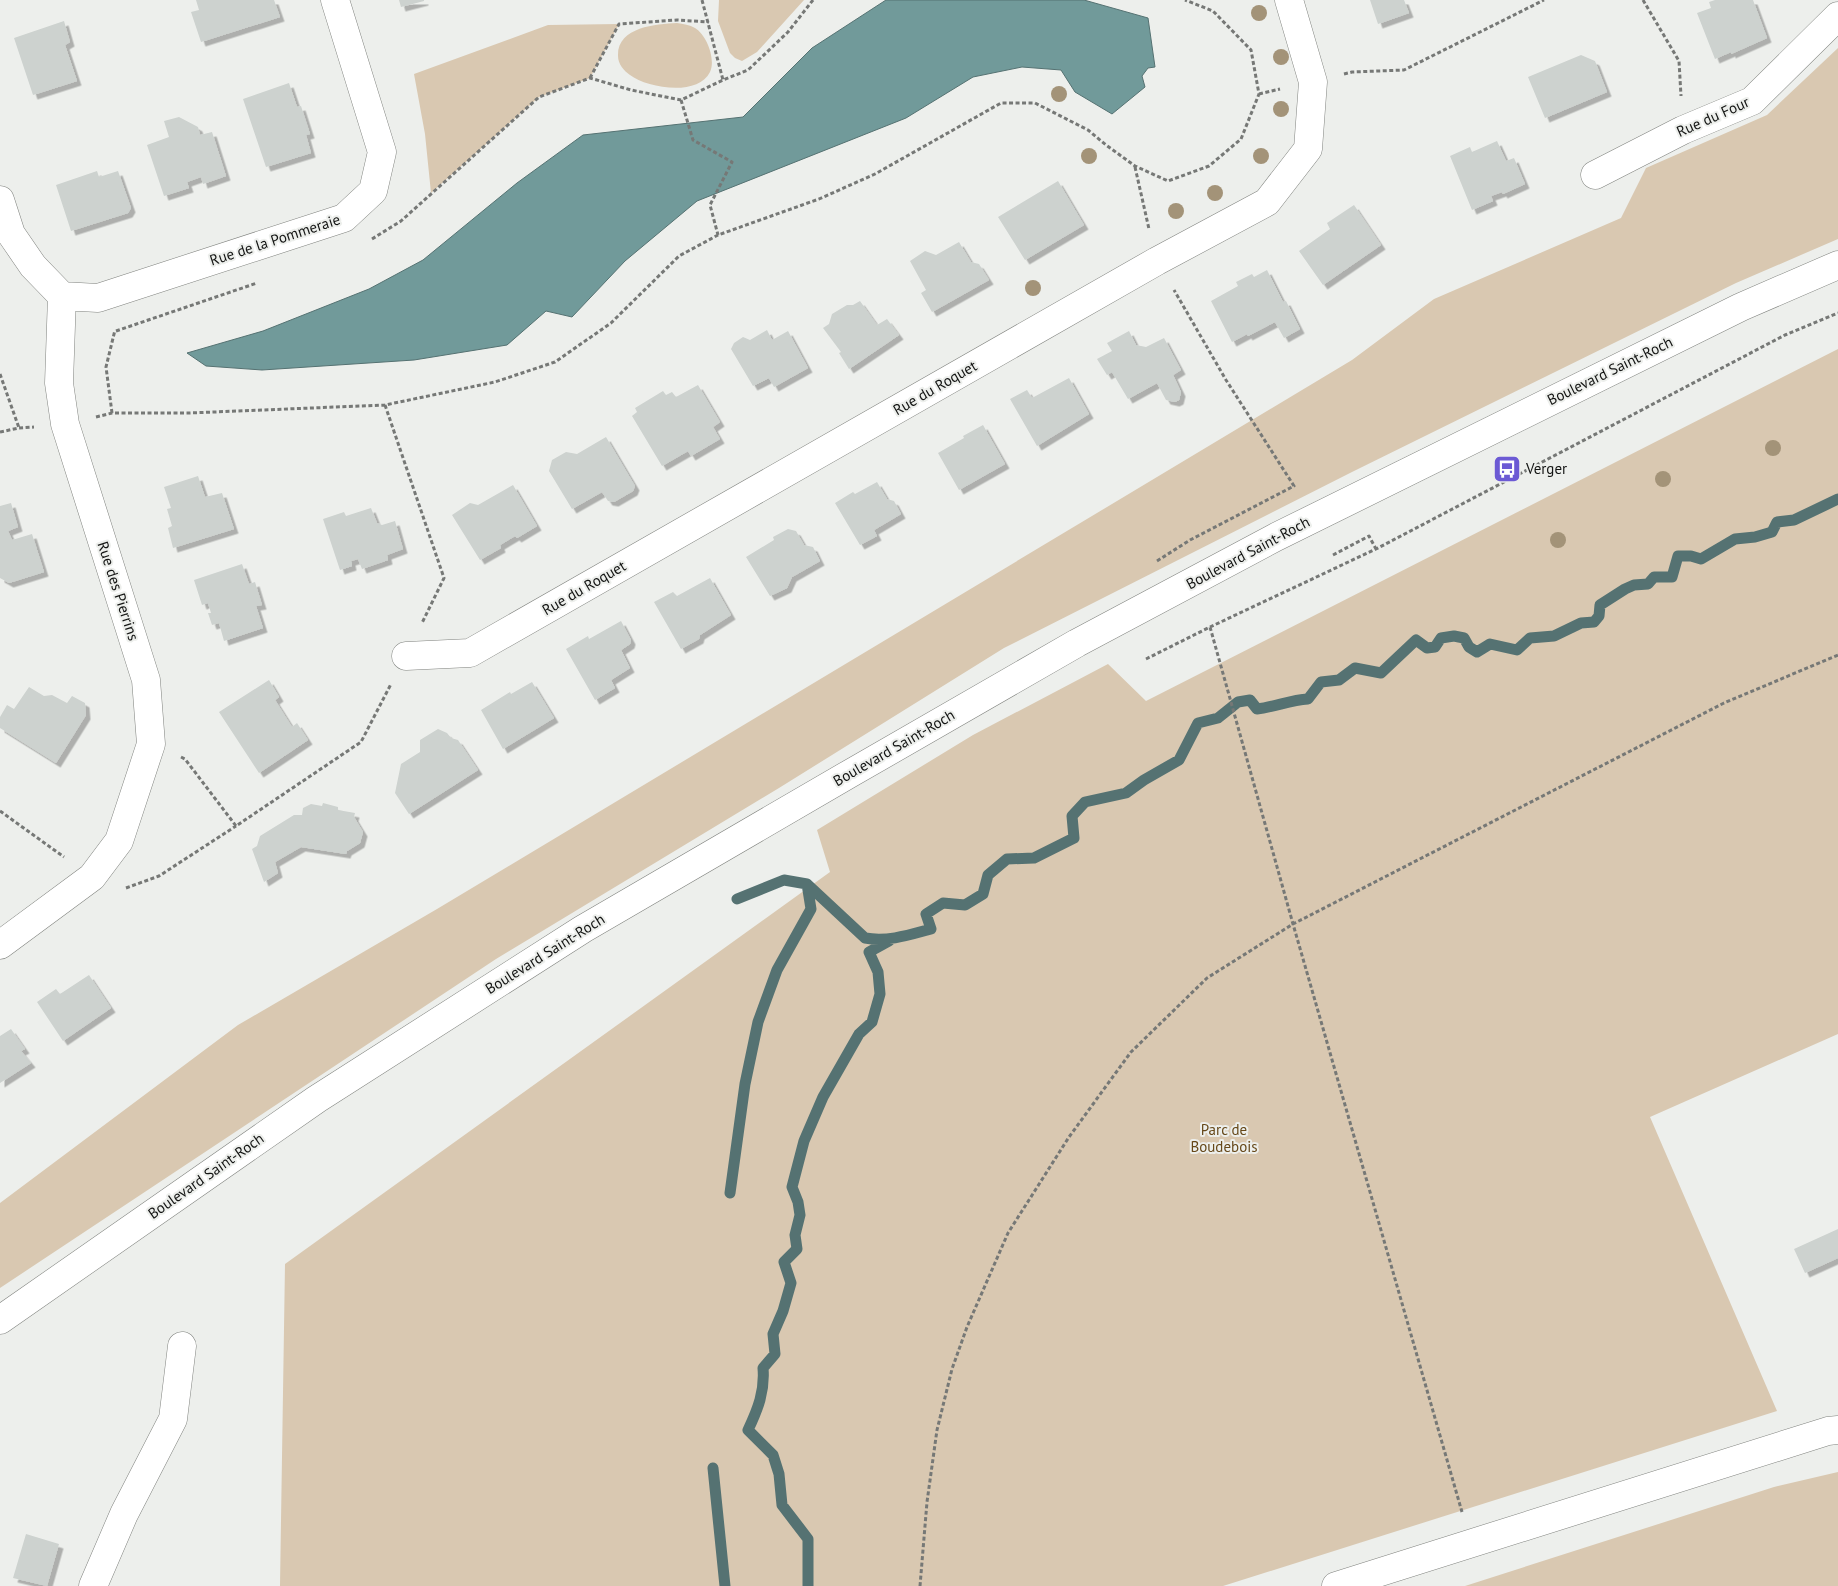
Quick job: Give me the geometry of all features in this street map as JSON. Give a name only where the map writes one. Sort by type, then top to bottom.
[{"type":"street","name":"Rue de la Pommeraie","points":[[62,296],[98,298],[344,218],[374,191],[382,152],[335,0]]},
{"type":"street","name":"Rue du Roquet","points":[[406,656],[470,653],[1157,261],[1267,202],[1308,148],[1313,82],[1289,0]]},
{"type":"street","name":"Rue du Four","points":[[1595,175],[1683,130],[1752,101],[1838,16]]},
{"type":"street","points":[[0,200],[11,234],[33,266],[62,296]]},
{"type":"street","name":"Boulevard Saint-Roch","points":[[0,1320],[317,1099],[583,929],[1077,643],[1276,537],[1741,307],[1838,265]]},
{"type":"street","name":"Rue des Pierrins","points":[[0,945],[92,877],[119,841],[151,744],[146,680],[65,424],[59,383],[62,296]]},
{"type":"street","points":[[93,1586],[124,1514],[173,1419],[182,1346]]},
{"type":"street","points":[[1336,1586],[1828,1431],[1838,1430]]},
{"type":"path","points":[[702,0],[723,80]]},
{"type":"path","points":[[718,234],[710,205],[732,162],[693,140],[681,100],[748,70],[788,32],[813,0]]},
{"type":"path","points":[[116,331],[106,367],[112,413],[189,413],[385,405],[495,382],[555,362],[610,323],[678,256],[718,234],[819,199],[875,174],[1001,103],[1035,103],[1088,130],[1135,166],[1168,181],[1209,166],[1241,139],[1259,94],[1251,50],[1213,11],[1185,0]]},
{"type":"path","points":[[1259,94],[1352,72],[1404,70],[1544,0]]},
{"type":"path","points":[[1642,0],[1680,61],[1683,130]]},
{"type":"path","points":[[590,78],[619,24],[677,20],[709,22]]},
{"type":"path","points":[[1135,166],[1157,261],[1226,380],[1294,486],[1260,502]]},
{"type":"path","points":[[1146,659],[1376,549],[1785,335],[1838,313]]},
{"type":"path","points":[[0,374],[18,428],[0,432]]},
{"type":"path","points":[[0,811],[92,877],[120,890],[159,876],[361,742],[444,578],[385,405]]},
{"type":"path","points":[[1332,555],[1369,536],[1376,549]]},
{"type":"path","points":[[1210,627],[1471,1544]]},
{"type":"path","points":[[920,1586],[927,1502],[938,1430],[952,1369],[968,1326],[1008,1232],[1069,1137],[1131,1052],[1207,978],[1293,924],[1724,703],[1838,655]]},
{"type":"path","points":[[151,744],[185,758],[236,826]]},
{"type":"green space","points":[[719,0],[804,0],[757,52],[742,61],[730,53],[718,21]]},
{"type":"green space","points":[[677,23],[695,28],[707,42],[712,67],[704,80],[695,85],[672,88],[648,84],[630,75],[624,69],[619,62],[618,56],[619,46],[624,39],[639,29],[659,24]]},
{"type":"green space","points":[[619,24],[590,78],[539,97],[431,193],[425,134],[414,74],[548,25]]},
{"type":"green space","points":[[1838,48],[1838,239],[1736,283],[1352,472],[1004,648],[779,788],[496,959],[0,1288],[0,1203],[238,1025],[437,909],[1352,360],[1434,299],[1621,218],[1646,168],[1767,115]]},
{"type":"green space","name":"Parc de Boudebois","points":[[1838,349],[1838,1034],[1650,1117],[1777,1411],[1223,1586],[280,1586],[285,1264],[830,872],[817,830],[973,735],[1108,664],[1146,701]]},
{"type":"green space","points":[[1838,1472],[1838,1586],[1465,1586],[1774,1487]]},
{"type":"water","points":[[886,0],[1084,0],[1148,18],[1155,67],[1148,68],[1142,76],[1145,87],[1112,114],[1075,92],[1061,70],[1022,67],[973,77],[906,118],[697,201],[625,261],[572,317],[546,311],[507,345],[414,360],[262,370],[206,366],[187,353],[263,331],[369,289],[423,260],[517,183],[583,135],[743,117],[812,48]]},
{"type":"building","points":[[196,0],[274,0],[280,17],[201,42],[191,12],[199,10]]},
{"type":"building","points":[[399,0],[424,0],[424,1],[401,7]]},
{"type":"building","points":[[1370,0],[1404,0],[1409,13],[1378,24]]},
{"type":"building","points":[[1715,0],[1753,0],[1767,38],[1715,59],[1697,13],[1711,8],[1709,2]]},
{"type":"building","points":[[64,21],[70,42],[65,45],[77,81],[33,95],[14,38]]},
{"type":"building","points":[[1581,55],[1595,61],[1607,92],[1545,118],[1528,77]]},
{"type":"building","points":[[289,83],[297,107],[301,106],[310,134],[306,135],[311,153],[266,167],[243,99]]},
{"type":"building","points":[[179,117],[198,127],[200,135],[212,132],[226,176],[203,184],[201,177],[187,182],[189,188],[164,196],[147,145],[169,137],[164,121]]},
{"type":"building","points":[[1497,141],[1506,161],[1514,158],[1525,184],[1503,194],[1502,192],[1491,196],[1493,201],[1472,210],[1450,156],[1470,147],[1472,152]]},
{"type":"building","points":[[97,171],[99,177],[118,171],[131,208],[128,213],[71,231],[56,185]]},
{"type":"building","points":[[1058,181],[1084,225],[1025,260],[998,217]]},
{"type":"building","points":[[1354,205],[1381,245],[1323,285],[1299,251],[1330,229],[1327,223]]},
{"type":"building","points":[[959,242],[971,262],[979,264],[989,280],[932,312],[921,293],[926,290],[910,261],[925,251],[936,255]]},
{"type":"building","points":[[1267,270],[1283,302],[1286,301],[1300,329],[1284,338],[1275,322],[1232,342],[1211,301],[1238,286],[1236,282],[1252,274],[1254,277]]},
{"type":"building","points":[[860,301],[877,325],[887,319],[899,335],[849,369],[839,353],[841,352],[823,328],[829,324],[832,314],[847,305],[853,305]]},
{"type":"building","points":[[767,330],[772,340],[788,331],[808,368],[774,387],[769,378],[753,386],[731,349],[734,343],[743,337],[750,340]]},
{"type":"building","points":[[1129,331],[1136,345],[1146,347],[1164,338],[1181,370],[1173,375],[1181,392],[1179,400],[1175,402],[1166,400],[1157,383],[1128,399],[1112,372],[1107,375],[1097,359],[1112,351],[1107,343]]},
{"type":"building","points":[[1069,378],[1089,414],[1037,446],[1010,399],[1027,390],[1032,398]]},
{"type":"building","points":[[698,385],[720,422],[713,427],[720,439],[691,456],[688,451],[662,466],[632,416],[637,412],[635,408],[663,391],[666,395],[672,392],[676,397]]},
{"type":"building","points":[[983,425],[1005,464],[959,490],[938,453]]},
{"type":"building","points":[[606,437],[635,486],[633,491],[614,502],[608,501],[602,492],[572,509],[549,471],[552,460],[566,452],[577,454]]},
{"type":"building","points":[[198,476],[205,497],[222,493],[234,529],[173,548],[168,528],[172,526],[167,509],[171,508],[164,487]]},
{"type":"building","points":[[877,482],[887,499],[894,501],[901,514],[874,530],[877,536],[860,545],[835,503],[853,492],[855,494]]},
{"type":"building","points":[[513,485],[537,526],[517,538],[515,536],[500,545],[501,548],[480,560],[452,515],[470,503],[478,505]]},
{"type":"building","points":[[11,503],[18,527],[8,531],[12,540],[32,534],[44,572],[9,583],[0,578],[0,506]]},
{"type":"building","points":[[371,508],[377,523],[382,525],[395,521],[403,549],[387,555],[388,560],[362,569],[358,559],[351,561],[352,566],[340,570],[323,519],[344,512],[346,516]]},
{"type":"building","points":[[788,529],[796,531],[804,545],[813,547],[820,561],[792,577],[787,588],[770,596],[746,557],[774,540],[773,537]]},
{"type":"building","points":[[242,564],[249,584],[255,582],[262,605],[256,606],[263,628],[224,641],[219,623],[212,625],[208,613],[211,613],[208,603],[202,605],[194,580]]},
{"type":"building","points":[[710,578],[731,615],[700,635],[699,639],[681,649],[654,602],[673,592],[677,596]]},
{"type":"building","points":[[621,621],[631,640],[630,644],[621,650],[630,668],[611,680],[615,688],[595,700],[566,649],[588,636],[589,639]]},
{"type":"building","points":[[269,680],[279,697],[275,700],[292,727],[297,723],[308,740],[259,773],[219,712]]},
{"type":"building","points":[[532,682],[554,718],[503,749],[481,710],[510,692],[511,694]]},
{"type":"building","points":[[29,687],[44,696],[52,695],[67,703],[72,696],[85,703],[86,715],[56,763],[0,728],[0,717],[7,705],[14,709]]},
{"type":"building","points":[[438,729],[447,733],[451,738],[458,740],[478,770],[409,814],[395,793],[401,764],[420,752],[420,740]]},
{"type":"building","points":[[323,803],[338,807],[338,810],[355,813],[354,817],[363,832],[360,843],[347,851],[346,854],[301,847],[275,862],[278,873],[264,882],[252,849],[257,846],[260,836],[294,815],[302,815],[303,808],[311,804],[322,806]]},
{"type":"building","points":[[89,975],[111,1008],[63,1041],[37,1002],[56,989],[60,994]]},
{"type":"building","points":[[11,1029],[25,1049],[21,1051],[31,1063],[0,1083],[0,1036]]},
{"type":"building","points":[[1838,1229],[1838,1258],[1805,1273],[1794,1249]]},
{"type":"building","points":[[26,1534],[59,1544],[47,1586],[13,1578]]},
{"type":"waterway","points":[[737,899],[784,880],[807,884],[865,938],[882,939],[907,936],[931,929],[926,914],[943,903],[965,905],[983,894],[988,875],[1007,859],[1034,858],[1074,838],[1072,816],[1085,802],[1126,793],[1144,780],[1179,760],[1198,723],[1218,718],[1238,702],[1250,700],[1257,709],[1308,699],[1321,682],[1339,680],[1355,668],[1381,673],[1416,640],[1427,648],[1435,647],[1441,638],[1454,636],[1464,638],[1469,647],[1477,652],[1490,644],[1517,650],[1530,638],[1554,636],[1581,623],[1594,622],[1599,616],[1600,605],[1625,589],[1634,585],[1648,584],[1654,577],[1672,577],[1678,556],[1691,556],[1701,559],[1735,539],[1755,537],[1772,532],[1777,522],[1794,520],[1838,499]]},
{"type":"waterway","points":[[730,1193],[745,1084],[758,1022],[777,970],[811,909],[807,884]]},
{"type":"waterway","points":[[808,1586],[808,1539],[782,1505],[779,1474],[773,1455],[748,1430],[760,1400],[763,1368],[775,1354],[773,1334],[783,1311],[791,1283],[784,1262],[797,1249],[795,1235],[800,1215],[798,1202],[792,1187],[804,1141],[823,1097],[859,1034],[872,1022],[880,994],[878,972],[869,952],[889,941]]},
{"type":"waterway","points":[[713,1468],[725,1586]]},
{"type":"place","name":"Verger","points":[[1507,469]]}]
